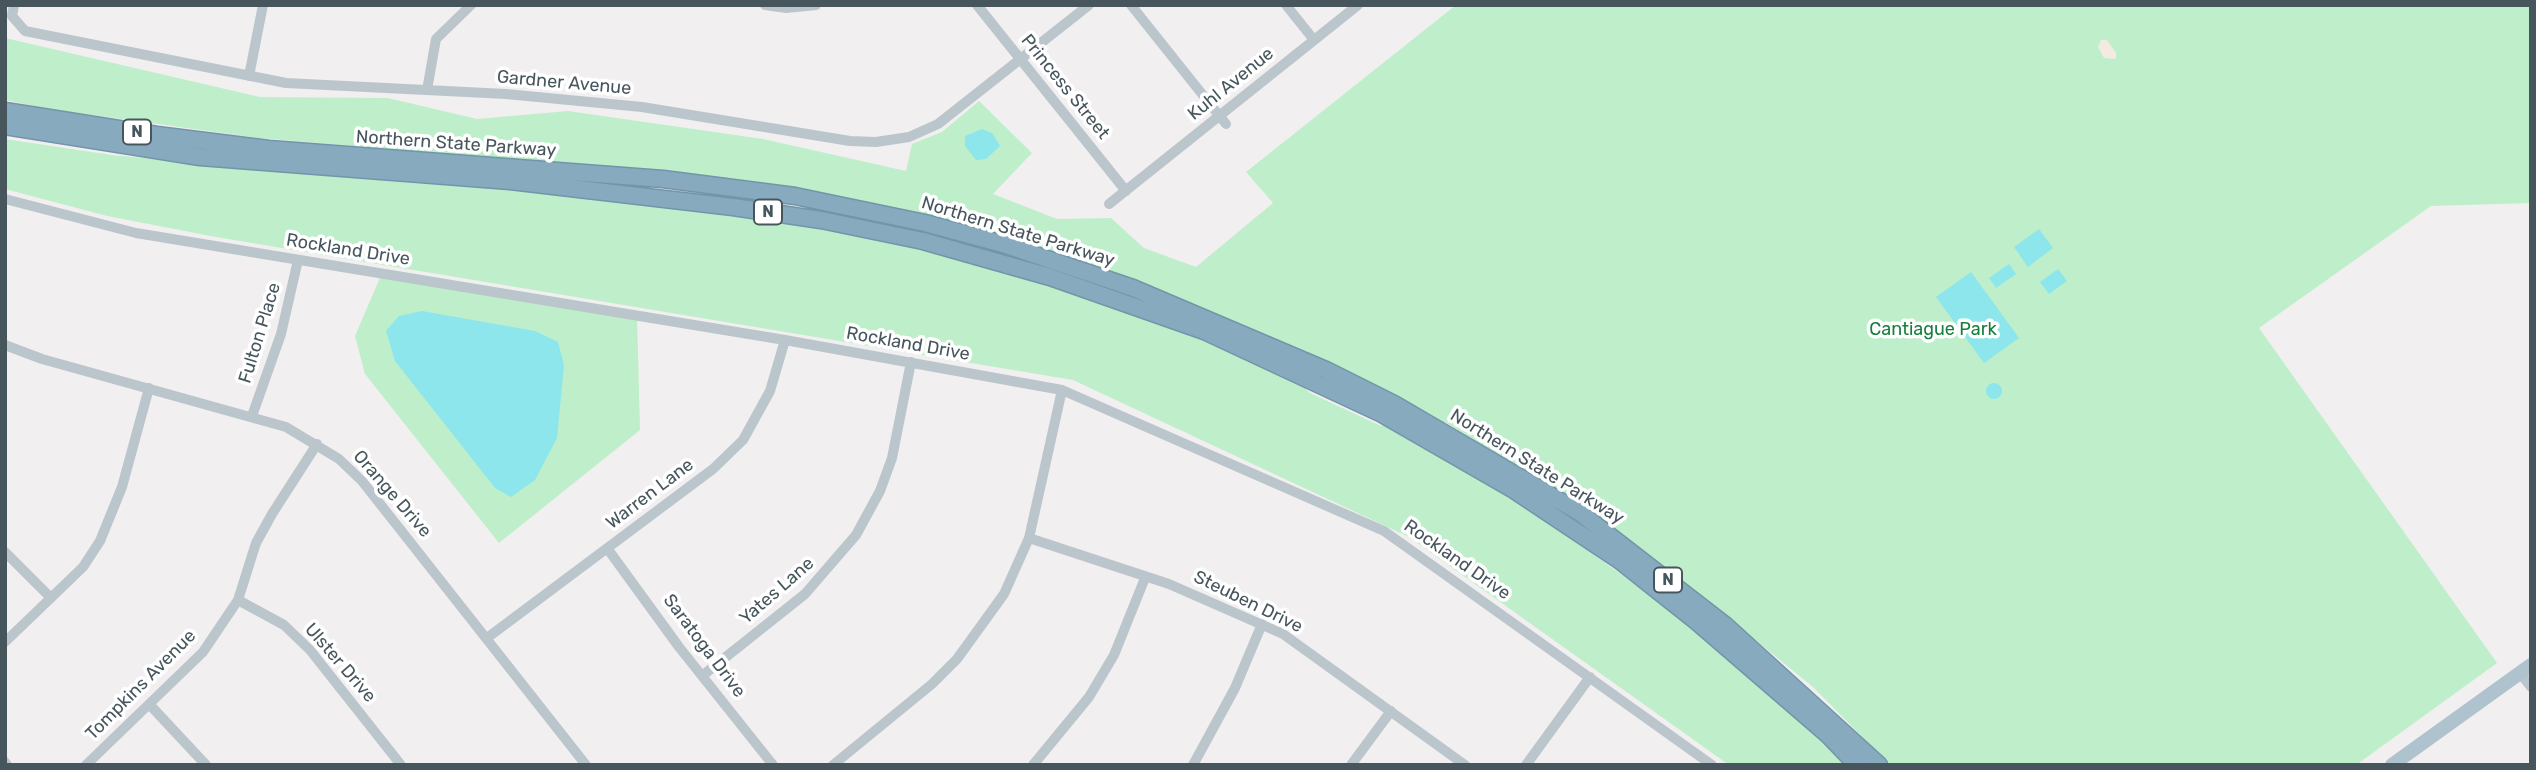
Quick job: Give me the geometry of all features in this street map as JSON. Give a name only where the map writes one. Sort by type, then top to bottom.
[{"type":"highway","name":"Northern State Parkway","points":[[5,111],[244,146],[663,179],[795,196],[1003,244],[1133,288],[1275,347],[1579,512],[1725,625],[1879,765]]},
{"type":"highway","name":"Northern State Parkway","points":[[5,126],[200,157],[618,192],[834,223],[923,242],[1051,276],[1204,331],[1388,409]]},
{"type":"highway","name":"Northern State Parkway","points":[[1429,432],[1619,560],[1763,678],[1857,765]]},
{"type":"main road","points":[[2392,765],[2525,669]]},
{"type":"street","name":"Gardner Avenue","points":[[14,5],[12,16],[25,30],[286,83],[427,90],[642,107],[850,141],[876,142],[909,136],[938,124],[1089,5]]},
{"type":"street","points":[[249,76],[263,5]]},
{"type":"street","points":[[427,90],[436,39],[471,5]]},
{"type":"street","points":[[765,5],[786,8],[816,5]]},
{"type":"street","name":"Princess Street","points":[[977,5],[1126,191]]},
{"type":"street","points":[[1131,5],[1223,120]]},
{"type":"street","points":[[1286,5],[1314,40]]},
{"type":"street","name":"Kuhl Avenue","points":[[1109,204],[1223,120],[1358,5]]},
{"type":"street","name":"Rockland Drive","points":[[5,199],[136,233],[785,340],[1062,390],[1384,531],[1706,763]]},
{"type":"street","name":"Fulton Place","points":[[252,416],[281,334],[298,260]]},
{"type":"street","name":"Warren Lane","points":[[487,638],[713,469],[743,440],[771,391],[785,340]]},
{"type":"street","name":"Orange Drive","points":[[5,345],[42,359],[252,416],[286,427],[317,444],[362,481],[586,765]]},
{"type":"street","name":"Yates Lane","points":[[702,676],[805,594],[856,535],[880,491],[892,458],[911,362]]},
{"type":"street","points":[[5,642],[83,567],[107,528],[149,388]]},
{"type":"street","points":[[833,765],[932,684],[957,659],[1004,594],[1029,538],[1062,390]]},
{"type":"street","name":"Tompkins Avenue","points":[[86,765],[203,652],[238,600],[256,543],[317,444]]},
{"type":"street","name":"Steuben Drive","points":[[1029,538],[1169,584],[1262,624],[1301,646],[1465,765]]},
{"type":"street","name":"Saratoga Drive","points":[[607,548],[702,676],[773,765]]},
{"type":"street","points":[[5,552],[51,598]]},
{"type":"street","points":[[1033,765],[1058,738],[1095,687],[1125,632],[1145,578]]},
{"type":"street","name":"Ulster Drive","points":[[238,600],[284,625],[310,650],[401,765]]},
{"type":"street","points":[[1193,765],[1231,697],[1262,624]]},
{"type":"street","points":[[2525,669],[2531,687]]},
{"type":"street","points":[[1525,765],[1590,677]]},
{"type":"street","points":[[150,705],[206,765]]},
{"type":"street","points":[[1351,765],[1391,711]]},
{"type":"green space","name":"Cantiague Park","points":[[1456,5],[2531,5],[2531,203],[2431,206],[2259,328],[2497,663],[2356,765],[1890,765],[1813,687],[1676,575],[1578,505],[1445,422],[1418,444],[1547,520],[1687,623],[1818,736],[1847,765],[1729,765],[1409,537],[1073,380],[216,237],[107,216],[5,189],[5,139],[112,155],[411,183],[597,195],[853,232],[947,254],[1119,307],[1219,346],[1300,383],[1310,393],[1381,426],[1408,402],[1341,370],[1011,242],[702,176],[259,138],[49,109],[5,100],[5,38],[260,97],[388,98],[477,119],[568,111],[763,139],[906,171],[912,144],[942,132],[979,101],[1032,153],[993,194],[1057,219],[1111,218],[1144,248],[1196,267],[1273,203],[1246,172]]},
{"type":"green space","points":[[382,273],[637,315],[640,430],[499,543],[365,374],[355,336]]},
{"type":"sand","points":[[2101,40],[2107,40],[2116,53],[2116,59],[2104,58],[2098,47]]},
{"type":"water","points":[[982,129],[992,133],[1000,146],[986,159],[976,160],[965,146],[965,136]]},
{"type":"water","points":[[2039,229],[2053,248],[2028,267],[2014,247]]},
{"type":"water","points":[[2009,264],[2016,274],[1996,288],[1989,278]]},
{"type":"water","points":[[2058,269],[2067,281],[2049,294],[2040,282]]},
{"type":"water","points":[[1971,272],[2019,338],[1984,363],[1936,297]]},
{"type":"water","points":[[422,311],[535,331],[558,342],[564,365],[557,438],[535,480],[511,497],[495,488],[395,361],[386,331],[399,316]]},
{"type":"water","points":[[1994,383],[2000,385],[2000,397],[1994,399],[1988,397],[1986,391],[1988,385]]}]
